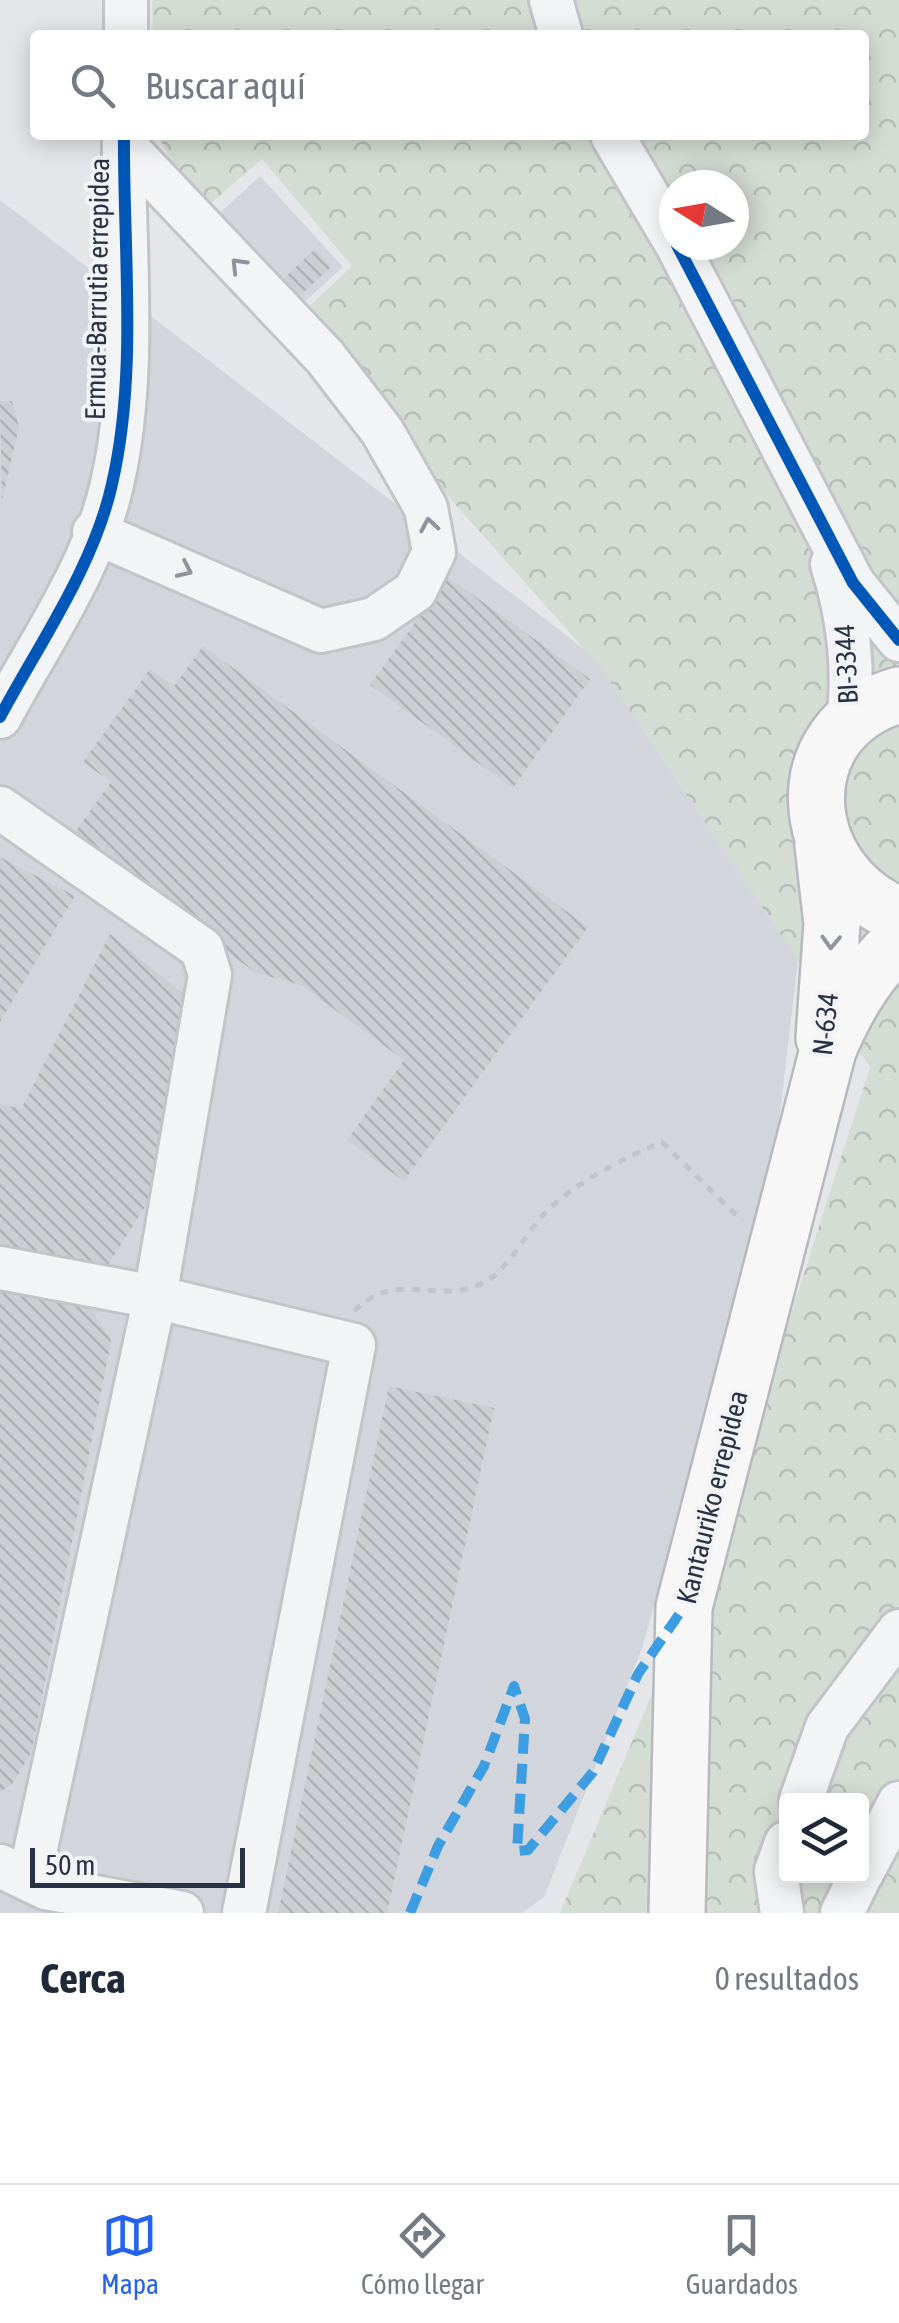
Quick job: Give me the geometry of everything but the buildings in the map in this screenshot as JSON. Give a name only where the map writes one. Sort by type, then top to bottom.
[{"type":"highway","points":[[848,725],[880,700],[899,696]]},
{"type":"highway","name":"N-634","points":[[817,1091],[828,1008],[832,924],[817,820],[821,769],[848,725]]},
{"type":"highway","points":[[823,845],[854,890],[899,915]]},
{"type":"highway","name":"N-634","points":[[817,1091],[844,1012],[867,976],[899,942]]},
{"type":"highway","name":"Kantauriko errepidea","points":[[677,1913],[684,1607],[817,1091]]},
{"type":"street","points":[[126,0],[126,30]]},
{"type":"street","points":[[550,0],[559,30]]},
{"type":"street","points":[[94,532],[321,631],[374,619],[415,591],[434,552],[426,508],[382,431],[325,357],[124,140]]},
{"type":"street","name":"Ermua-Barrutia errepidea","points":[[0,717],[94,532],[112,487],[124,405],[124,140]]},
{"type":"street","points":[[615,140],[659,216]]},
{"type":"street","points":[[684,260],[757,393],[816,516]]},
{"type":"street","name":"BI-3344","points":[[816,516],[854,584],[899,640]]},
{"type":"street","name":"BI-3344","points":[[816,516],[838,585],[850,656],[848,725]]},
{"type":"street","points":[[0,808],[202,949],[210,974],[155,1296],[14,1873],[46,1888],[182,1913]]},
{"type":"street","points":[[0,1268],[155,1296],[354,1344],[244,1913]]},
{"type":"street","points":[[804,1793],[828,1727],[899,1631]]},
{"type":"street","points":[[869,1859],[899,1804]]},
{"type":"street","points":[[779,1863],[776,1872],[782,1913]]},
{"type":"street","points":[[842,1913],[857,1883]]},
{"type":"path","points":[[346,1342],[354,1310],[372,1294],[398,1288],[459,1294],[489,1281],[544,1214],[572,1189],[662,1142],[775,1253]]},
{"type":"shaded area","points":[[260,176],[343,267],[290,315],[207,225]]},
{"type":"shaded area","points":[[0,200],[675,719],[804,908],[769,1208],[642,1648],[544,1897],[522,1913],[0,1913]]},
{"type":"green space","points":[[152,0],[899,0],[899,1913],[560,1913],[725,1520],[870,1067],[601,668],[293,322],[352,266],[262,159],[202,211],[160,140],[869,140],[869,30],[153,30]]},
{"type":"marked path","points":[[410,1913],[438,1846],[484,1766],[514,1686],[525,1719],[517,1851],[528,1850],[593,1772],[638,1674],[684,1607]]},
{"type":"cycle path","points":[[0,717],[79,575],[104,515],[112,484],[120,442],[127,355],[124,140]]},
{"type":"cycle path","points":[[685,260],[853,583],[899,640]]}]
